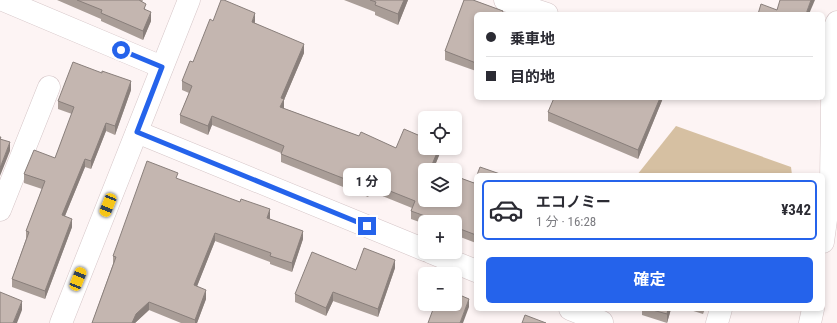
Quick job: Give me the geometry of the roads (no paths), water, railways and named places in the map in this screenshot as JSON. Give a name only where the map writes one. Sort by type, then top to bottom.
[{"type":"street","points":[[3,0],[162,67]]},
{"type":"street","points":[[61,323],[189,0]]},
{"type":"street","points":[[505,0],[540,12]]},
{"type":"street","points":[[825,227],[831,183],[833,32],[837,22]]},
{"type":"street","points":[[0,210],[49,87]]},
{"type":"street","points":[[137,132],[418,247]]},
{"type":"street","points":[[447,259],[474,270]]},
{"type":"street","points":[[575,311],[602,322]]},
{"type":"street","points":[[717,323],[720,311]]},
{"type":"street","points":[[810,323],[813,311]]}]
